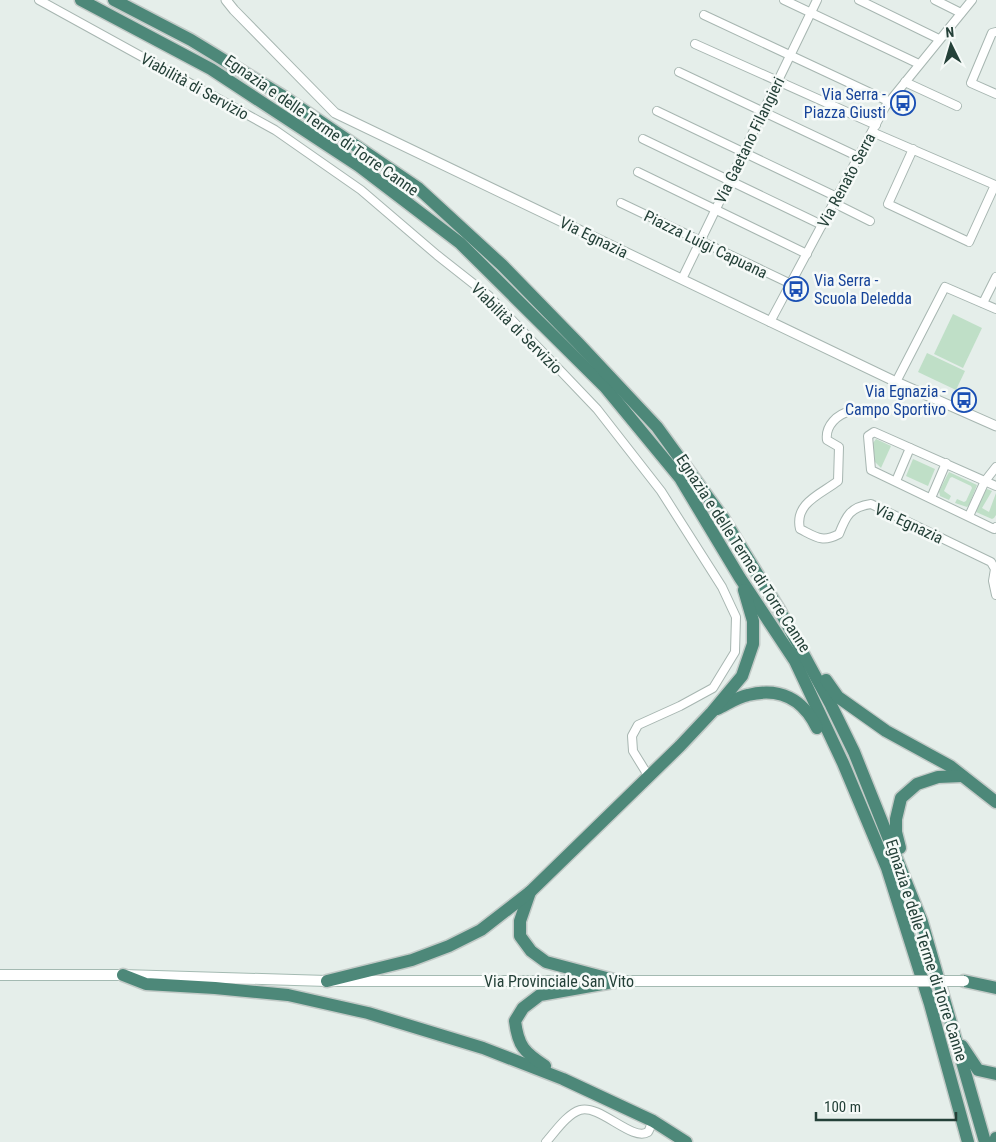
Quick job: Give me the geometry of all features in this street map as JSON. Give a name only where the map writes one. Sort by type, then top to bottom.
[{"type":"highway","name":"Egnazia e delle Terme di Torre Canne","points":[[81,0],[211,68],[359,166],[460,242],[605,387],[680,478],[740,578],[794,662],[843,763],[887,868],[930,1004],[968,1142]]},
{"type":"highway","name":"Egnazia e delle Terme di Torre Canne","points":[[114,0],[191,40],[281,95],[418,188],[502,264],[657,427],[723,518],[780,611],[854,752],[922,922],[985,1142]]},
{"type":"highway","points":[[327,981],[412,960],[449,946],[481,930],[530,892],[649,777],[712,712],[742,676],[752,644],[753,620],[740,578]]},
{"type":"highway","points":[[780,611],[838,697],[886,731],[950,766],[996,802]]},
{"type":"highway","points":[[712,712],[747,695],[770,692],[792,698],[811,714],[855,805],[864,813]]},
{"type":"highway","points":[[922,922],[896,832],[896,819],[901,798],[917,784],[938,777],[962,776]]},
{"type":"highway","points":[[530,892],[520,921],[520,936],[531,951],[546,962],[619,981]]},
{"type":"highway","points":[[123,975],[146,984],[288,995],[368,1013],[483,1048],[563,1079],[653,1121],[686,1142]]},
{"type":"highway","points":[[563,1079],[528,1055],[517,1039],[514,1021],[523,1008],[540,995],[619,981]]},
{"type":"highway","points":[[964,981],[996,988]]},
{"type":"highway","points":[[946,1007],[963,1048],[978,1070],[996,1074]]},
{"type":"highway","points":[[951,1081],[950,1092],[963,1142]]},
{"type":"highway","points":[[995,1142],[996,1138]]},
{"type":"main road","name":"Via Provinciale San Vito","points":[[0,975],[123,975],[327,981],[996,981]]},
{"type":"street","name":"Viabilità di Servizio","points":[[39,0],[275,130],[361,190],[437,255],[489,296],[597,409],[661,491],[722,587],[736,617],[735,652],[713,688],[680,706],[638,725],[632,736],[633,751],[649,777]]},
{"type":"street","name":"Via Egnazia","points":[[226,0],[335,113],[896,382],[996,426]]},
{"type":"street","points":[[784,0],[920,64]]},
{"type":"street","name":"Via Gaetano Filangieri","points":[[682,279],[817,0]]},
{"type":"street","points":[[859,0],[939,40]]},
{"type":"street","points":[[935,0],[961,13]]},
{"type":"street","name":"Via Renato Serra","points":[[770,322],[874,128],[890,102],[972,0]]},
{"type":"street","points":[[704,15],[890,102]]},
{"type":"street","points":[[996,32],[992,33],[971,83],[996,94]]},
{"type":"street","points":[[695,44],[778,81],[913,149],[995,185],[969,242],[888,204],[913,149]]},
{"type":"street","points":[[679,72],[859,157]]},
{"type":"street","points":[[905,82],[957,106]]},
{"type":"street","points":[[657,111],[743,152],[836,200],[870,221]]},
{"type":"street","points":[[643,139],[822,225]]},
{"type":"street","points":[[638,172],[807,254]]},
{"type":"street","name":"Piazza Luigi Capuana","points":[[621,203],[791,284]]},
{"type":"street","points":[[983,302],[995,282]]},
{"type":"street","points":[[896,382],[945,287],[996,309]]},
{"type":"street","name":"Via Egnazia","points":[[868,412],[850,411],[834,420],[826,434],[827,440],[838,447],[838,482],[805,503],[799,522],[800,529],[820,539],[830,539],[839,534],[847,515],[863,505],[871,504],[991,562],[995,570],[993,581],[996,595]]},
{"type":"street","points":[[996,486],[874,432],[868,436],[871,470],[994,529],[996,527]]},
{"type":"street","points":[[896,482],[910,448]]},
{"type":"street","points":[[931,498],[946,464]]},
{"type":"street","points":[[969,516],[985,481],[996,467]]},
{"type":"street","points":[[546,1142],[571,1115],[580,1110],[590,1108],[632,1134],[645,1134],[653,1121]]},
{"type":"green space","points":[[953,314],[982,328],[963,368],[934,354]]},
{"type":"green space","points":[[927,353],[965,371],[956,390],[918,372]]},
{"type":"green space","points":[[876,439],[891,446],[881,468],[875,462],[873,443]]},
{"type":"green space","points":[[913,459],[935,469],[928,486],[906,476]]},
{"type":"green space","points":[[949,472],[977,485],[967,507],[955,503],[957,499],[966,501],[972,488],[971,486],[952,477],[944,491],[951,496],[949,500],[940,496],[939,491]]},
{"type":"green space","points":[[984,490],[992,491],[982,508],[989,512],[996,493],[996,515],[992,519],[975,510]]},
{"type":"place","name":"Via Serra - Piazza Giusti","points":[[903,103]]},
{"type":"place","name":"Via Serra - Scuola Deledda","points":[[796,289]]},
{"type":"place","name":"Via Egnazia - Campo Sportivo","points":[[964,400]]}]
